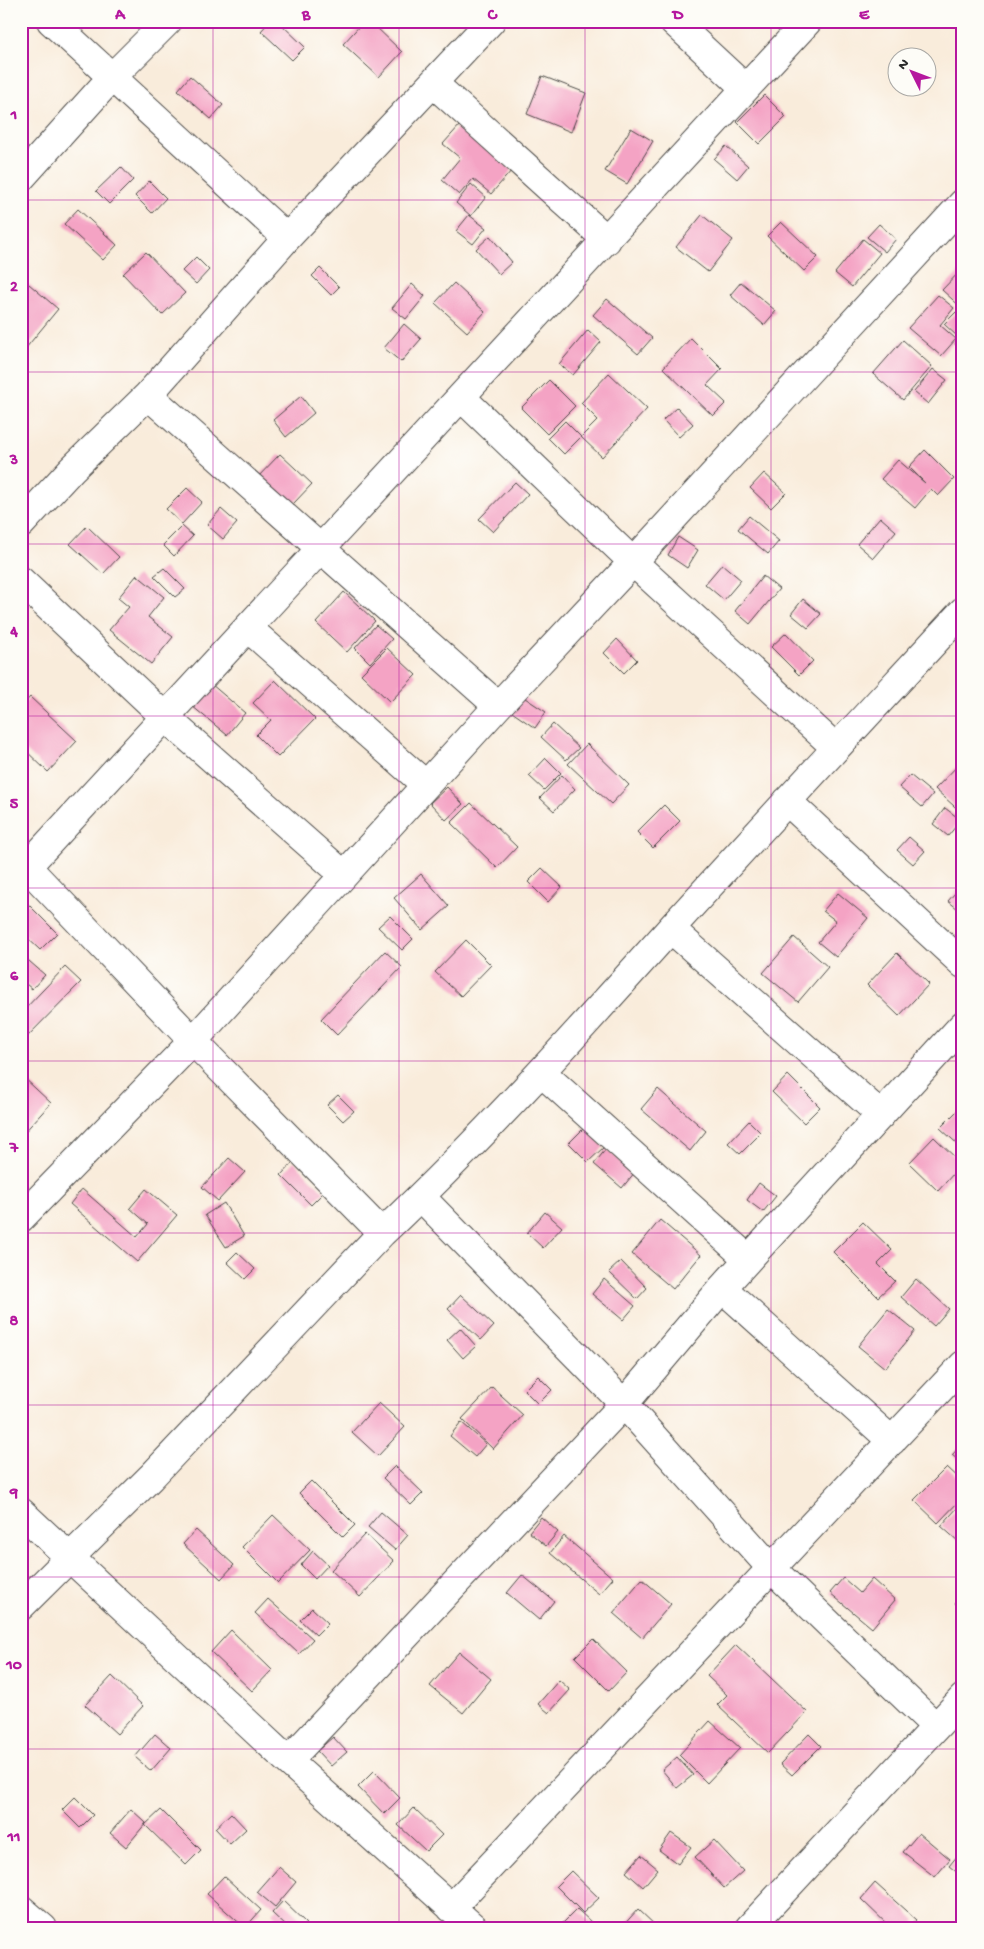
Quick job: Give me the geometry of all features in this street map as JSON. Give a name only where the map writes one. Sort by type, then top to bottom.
[{"type":"street","points":[[51,21],[287,238]]},
{"type":"street","points":[[21,178],[112,77],[168,21]]},
{"type":"street","points":[[21,524],[72,470],[148,395],[287,238],[491,21]]},
{"type":"street","points":[[673,21],[745,88]]},
{"type":"street","points":[[382,1233],[24,870],[462,398],[808,21]]},
{"type":"street","points":[[433,83],[607,240]]},
{"type":"street","points":[[21,1218],[192,1041],[498,706],[963,203]]},
{"type":"street","points":[[148,395],[498,706]]},
{"type":"street","points":[[462,398],[633,562],[835,747]]},
{"type":"street","points":[[21,581],[165,717],[344,875]]},
{"type":"street","points":[[21,1606],[151,1477],[382,1233],[421,1196],[541,1072],[835,747],[963,611]]},
{"type":"street","points":[[248,628],[426,785]]},
{"type":"street","points":[[787,801],[963,964]]},
{"type":"street","points":[[671,929],[881,1115]]},
{"type":"street","points":[[288,1761],[624,1404],[722,1288],[963,1025]]},
{"type":"street","points":[[541,1072],[748,1260]]},
{"type":"street","points":[[421,1196],[624,1404],[772,1569],[936,1727]]},
{"type":"street","points":[[722,1288],[892,1441]]},
{"type":"street","points":[[451,1908],[963,1365]]},
{"type":"street","points":[[21,1512],[288,1761],[474,1928]]},
{"type":"street","points":[[749,1928],[963,1698]]},
{"type":"street","points":[[21,1908],[43,1928]]},
{"type":"building","points":[[270,21],[278,21],[305,47],[292,60],[261,31]]},
{"type":"building","points":[[364,21],[370,21],[402,52],[379,77],[343,44]]},
{"type":"building","points":[[190,76],[223,105],[211,119],[178,90]]},
{"type":"building","points":[[542,76],[586,93],[571,132],[527,114]]},
{"type":"building","points":[[764,95],[786,117],[759,144],[737,122]]},
{"type":"building","points":[[460,125],[512,170],[491,194],[473,179],[459,195],[442,180],[460,158],[443,144]]},
{"type":"building","points":[[631,128],[653,141],[627,184],[605,171]]},
{"type":"building","points":[[726,146],[748,166],[737,179],[714,159]]},
{"type":"building","points":[[121,167],[133,180],[109,204],[96,191]]},
{"type":"building","points":[[149,181],[166,198],[152,213],[135,196]]},
{"type":"building","points":[[471,184],[486,197],[471,216],[456,203]]},
{"type":"building","points":[[78,209],[117,245],[103,260],[64,224]]},
{"type":"building","points":[[469,215],[486,228],[473,244],[456,231]]},
{"type":"building","points":[[702,215],[733,240],[708,272],[676,247]]},
{"type":"building","points":[[781,222],[818,257],[804,271],[767,236]]},
{"type":"building","points":[[879,224],[896,239],[885,252],[867,237]]},
{"type":"building","points":[[490,236],[512,262],[499,274],[476,249]]},
{"type":"building","points":[[863,239],[880,253],[852,287],[835,273]]},
{"type":"building","points":[[146,252],[185,293],[162,315],[123,274]]},
{"type":"building","points":[[196,257],[209,270],[196,284],[182,271]]},
{"type":"building","points":[[320,268],[339,287],[331,295],[312,276]]},
{"type":"building","points":[[963,268],[963,309],[942,290]]},
{"type":"building","points":[[741,282],[776,311],[764,325],[730,295]]},
{"type":"building","points":[[454,283],[485,312],[467,332],[435,303]]},
{"type":"building","points":[[29,284],[58,309],[21,354],[21,325],[27,318],[21,313],[21,293]]},
{"type":"building","points":[[412,284],[425,296],[406,319],[392,308]]},
{"type":"building","points":[[938,295],[954,308],[940,325],[956,339],[941,356],[908,328]]},
{"type":"building","points":[[607,299],[652,338],[638,354],[593,315]]},
{"type":"building","points":[[956,312],[963,318],[963,332],[958,337],[944,324]]},
{"type":"building","points":[[404,324],[421,339],[401,362],[384,348]]},
{"type":"building","points":[[588,330],[601,342],[573,375],[559,364]]},
{"type":"building","points":[[963,336],[963,351],[955,344]]},
{"type":"building","points":[[691,338],[722,369],[707,385],[726,403],[713,416],[663,368]]},
{"type":"building","points":[[903,340],[932,366],[903,400],[873,374]]},
{"type":"building","points":[[933,369],[947,380],[928,404],[914,392]]},
{"type":"building","points":[[609,373],[647,409],[602,457],[581,437],[598,420],[581,403]]},
{"type":"building","points":[[549,380],[575,406],[547,434],[521,408]]},
{"type":"building","points":[[301,396],[314,413],[286,437],[273,420]]},
{"type":"building","points":[[677,407],[693,424],[679,437],[663,420]]},
{"type":"building","points":[[565,421],[581,437],[564,454],[548,438]]},
{"type":"building","points":[[925,450],[954,479],[938,496],[931,489],[915,508],[881,479],[898,460],[925,483],[909,467]]},
{"type":"building","points":[[280,454],[312,484],[276,522],[255,480]]},
{"type":"building","points":[[764,473],[786,493],[771,508],[750,488]]},
{"type":"building","points":[[515,482],[528,494],[493,532],[479,519]]},
{"type":"building","points":[[187,488],[202,502],[182,524],[166,509]]},
{"type":"building","points":[[221,509],[237,523],[223,539],[207,525]]},
{"type":"building","points":[[749,516],[779,541],[768,554],[738,529]]},
{"type":"building","points":[[880,517],[896,531],[873,558],[857,544]]},
{"type":"building","points":[[87,526],[119,557],[103,574],[70,544]]},
{"type":"building","points":[[182,526],[193,536],[174,556],[163,545]]},
{"type":"building","points":[[678,537],[698,550],[687,568],[668,555]]},
{"type":"building","points":[[722,564],[741,580],[724,600],[705,584]]},
{"type":"building","points":[[164,568],[185,589],[175,597],[154,576]]},
{"type":"building","points":[[137,575],[164,597],[148,617],[173,637],[151,664],[109,630],[129,607],[118,598]]},
{"type":"building","points":[[763,576],[779,589],[750,624],[735,611]]},
{"type":"building","points":[[344,592],[375,621],[347,652],[316,623]]},
{"type":"building","points":[[803,599],[821,614],[808,628],[791,614]]},
{"type":"building","points":[[376,625],[392,639],[370,663],[355,648]]},
{"type":"building","points":[[786,633],[813,661],[799,675],[771,647]]},
{"type":"building","points":[[617,639],[637,660],[624,673],[604,653]]},
{"type":"building","points":[[387,648],[416,675],[390,702],[361,674]]},
{"type":"building","points":[[275,680],[315,719],[278,757],[256,735],[271,720],[253,703]]},
{"type":"building","points":[[211,684],[245,713],[227,735],[192,706]]},
{"type":"building","points":[[522,696],[546,712],[535,728],[512,712]]},
{"type":"building","points":[[30,697],[77,741],[48,772],[21,746],[21,707]]},
{"type":"building","points":[[553,724],[579,748],[566,760],[541,737]]},
{"type":"building","points":[[587,744],[629,785],[611,804],[568,764]]},
{"type":"building","points":[[546,758],[561,773],[544,790],[529,776]]},
{"type":"building","points":[[963,760],[963,814],[935,789]]},
{"type":"building","points":[[562,775],[575,789],[554,811],[540,798]]},
{"type":"building","points":[[910,775],[933,794],[922,807],[899,787]]},
{"type":"building","points":[[447,787],[463,804],[446,820],[430,803]]},
{"type":"building","points":[[471,803],[517,847],[497,868],[451,823]]},
{"type":"building","points":[[664,805],[680,821],[653,848],[637,832]]},
{"type":"building","points":[[945,808],[961,820],[948,836],[933,824]]},
{"type":"building","points":[[909,837],[925,851],[913,864],[897,850]]},
{"type":"building","points":[[542,868],[562,887],[548,902],[528,882]]},
{"type":"building","points":[[421,874],[449,906],[422,930],[394,898]]},
{"type":"building","points":[[963,884],[963,913],[948,901]]},
{"type":"building","points":[[838,893],[868,918],[836,957],[818,942],[836,921],[823,911]]},
{"type":"building","points":[[26,902],[57,933],[40,950],[21,932],[21,907]]},
{"type":"building","points":[[390,916],[413,939],[402,950],[378,927]]},
{"type":"building","points":[[794,937],[828,967],[798,1002],[763,973]]},
{"type":"building","points":[[466,940],[491,965],[461,996],[435,972]]},
{"type":"building","points":[[385,951],[402,967],[337,1035],[321,1019]]},
{"type":"building","points":[[897,953],[929,984],[899,1016],[867,985]]},
{"type":"building","points":[[21,954],[45,975],[32,989],[21,980]]},
{"type":"building","points":[[65,967],[81,982],[21,1043],[21,1013]]},
{"type":"building","points":[[21,1075],[51,1103],[21,1136]]},
{"type":"building","points":[[788,1075],[820,1107],[804,1123],[772,1092]]},
{"type":"building","points":[[658,1089],[706,1131],[690,1151],[641,1109]]},
{"type":"building","points":[[338,1095],[354,1111],[343,1121],[327,1105]]},
{"type":"building","points":[[963,1105],[963,1149],[940,1128]]},
{"type":"building","points":[[749,1121],[761,1133],[740,1154],[728,1143]]},
{"type":"building","points":[[585,1127],[604,1147],[588,1162],[569,1143]]},
{"type":"building","points":[[934,1137],[962,1164],[938,1191],[909,1163]]},
{"type":"building","points":[[606,1149],[635,1172],[622,1188],[594,1164]]},
{"type":"building","points":[[229,1158],[245,1172],[218,1201],[202,1187]]},
{"type":"building","points":[[294,1161],[324,1192],[311,1205],[281,1175]]},
{"type":"building","points":[[759,1183],[776,1196],[763,1212],[747,1200]]},
{"type":"building","points":[[82,1189],[137,1237],[148,1224],[130,1208],[146,1189],[177,1215],[137,1262],[70,1204]]},
{"type":"building","points":[[224,1203],[244,1236],[226,1247],[205,1215]]},
{"type":"building","points":[[545,1212],[562,1227],[543,1248],[527,1233]]},
{"type":"building","points":[[660,1220],[701,1255],[673,1289],[632,1254]]},
{"type":"building","points":[[863,1222],[892,1250],[878,1264],[895,1281],[878,1297],[833,1252]]},
{"type":"building","points":[[237,1252],[255,1269],[245,1279],[227,1262]]},
{"type":"building","points":[[621,1261],[647,1288],[637,1299],[609,1272]]},
{"type":"building","points":[[604,1279],[635,1306],[623,1320],[592,1294]]},
{"type":"building","points":[[916,1279],[949,1309],[934,1326],[901,1297]]},
{"type":"building","points":[[461,1295],[494,1326],[481,1340],[448,1309]]},
{"type":"building","points":[[888,1309],[915,1331],[885,1368],[858,1346]]},
{"type":"building","points":[[460,1328],[476,1346],[463,1358],[447,1340]]},
{"type":"building","points":[[538,1376],[552,1390],[538,1404],[524,1390]]},
{"type":"building","points":[[492,1387],[523,1415],[493,1449],[462,1419]]},
{"type":"building","points":[[379,1403],[405,1427],[378,1456],[352,1432]]},
{"type":"building","points":[[461,1422],[486,1444],[475,1457],[450,1436]]},
{"type":"building","points":[[963,1443],[963,1464],[952,1455]]},
{"type":"building","points":[[395,1466],[423,1493],[411,1505],[383,1478]]},
{"type":"building","points":[[947,1467],[963,1482],[963,1497],[938,1523],[914,1500]]},
{"type":"building","points":[[311,1481],[355,1525],[343,1537],[299,1493]]},
{"type":"building","points":[[959,1506],[963,1510],[963,1538],[959,1542],[941,1526]]},
{"type":"building","points":[[381,1512],[408,1535],[395,1550],[368,1527]]},
{"type":"building","points":[[273,1515],[310,1550],[278,1583],[242,1547]]},
{"type":"building","points":[[541,1517],[558,1532],[546,1546],[529,1532]]},
{"type":"building","points":[[196,1530],[234,1565],[221,1579],[183,1544]]},
{"type":"building","points":[[365,1534],[394,1561],[360,1597],[331,1570]]},
{"type":"building","points":[[564,1536],[613,1578],[599,1594],[550,1553]]},
{"type":"building","points":[[313,1551],[328,1565],[315,1579],[301,1565]]},
{"type":"building","points":[[963,1567],[963,1577],[958,1572]]},
{"type":"building","points":[[522,1575],[554,1601],[539,1620],[507,1593]]},
{"type":"building","points":[[843,1578],[860,1593],[872,1579],[895,1600],[872,1628],[830,1593]]},
{"type":"building","points":[[642,1579],[671,1604],[642,1638],[613,1613]]},
{"type":"building","points":[[963,1595],[963,1611],[955,1603]]},
{"type":"building","points":[[268,1599],[313,1639],[299,1654],[255,1613]]},
{"type":"building","points":[[312,1608],[328,1623],[316,1635],[300,1620]]},
{"type":"building","points":[[231,1630],[272,1670],[252,1691],[211,1652]]},
{"type":"building","points":[[593,1639],[627,1672],[609,1691],[575,1657]]},
{"type":"building","points":[[736,1645],[807,1712],[768,1753],[717,1705],[727,1695],[707,1676]]},
{"type":"building","points":[[459,1652],[491,1679],[463,1713],[430,1686]]},
{"type":"building","points":[[112,1676],[143,1706],[117,1734],[85,1705]]},
{"type":"building","points":[[559,1680],[570,1690],[549,1713],[538,1704]]},
{"type":"building","points":[[710,1721],[740,1748],[707,1783],[679,1755]]},
{"type":"building","points":[[155,1734],[171,1748],[151,1771],[135,1757]]},
{"type":"building","points":[[809,1734],[821,1746],[792,1775],[780,1764]]},
{"type":"building","points":[[333,1737],[347,1752],[331,1766],[317,1751]]},
{"type":"building","points":[[677,1757],[693,1775],[677,1788],[662,1770]]},
{"type":"building","points":[[374,1771],[400,1798],[384,1814],[358,1787]]},
{"type":"building","points":[[75,1797],[93,1815],[80,1828],[62,1810]]},
{"type":"building","points":[[414,1808],[442,1835],[426,1851],[398,1825]]},
{"type":"building","points":[[131,1809],[146,1823],[126,1847],[110,1833]]},
{"type":"building","points":[[161,1810],[201,1850],[186,1865],[145,1825]]},
{"type":"building","points":[[231,1813],[246,1829],[230,1844],[215,1828]]},
{"type":"building","points":[[671,1833],[691,1847],[678,1864],[659,1850]]},
{"type":"building","points":[[919,1833],[950,1859],[935,1877],[903,1852]]},
{"type":"building","points":[[714,1840],[743,1871],[724,1888],[695,1857]]},
{"type":"building","points":[[963,1849],[963,1877],[949,1866]]},
{"type":"building","points":[[641,1855],[658,1869],[643,1887],[626,1872]]},
{"type":"building","points":[[279,1867],[296,1882],[275,1907],[257,1892]]},
{"type":"building","points":[[571,1871],[599,1898],[583,1913],[556,1886]]},
{"type":"building","points":[[224,1876],[261,1910],[245,1928],[207,1894]]},
{"type":"building","points":[[875,1883],[916,1920],[908,1928],[891,1928],[861,1899]]},
{"type":"building","points":[[283,1901],[306,1923],[301,1928],[288,1928],[272,1913]]},
{"type":"building","points":[[577,1909],[592,1923],[587,1928],[568,1928],[563,1923]]},
{"type":"building","points":[[638,1909],[658,1928],[621,1928]]}]
